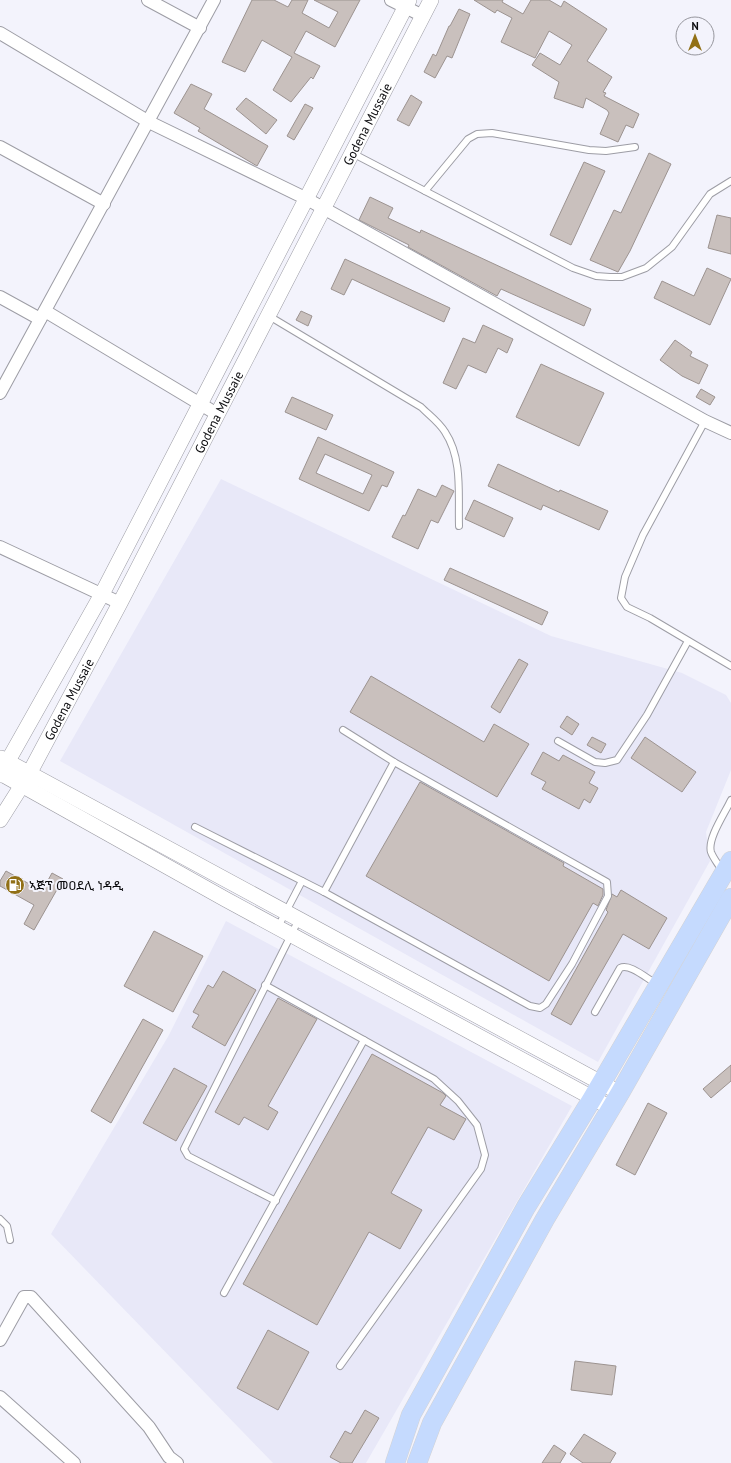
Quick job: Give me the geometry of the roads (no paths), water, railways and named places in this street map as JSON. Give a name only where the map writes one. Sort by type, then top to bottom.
[{"type":"main road","points":[[417,1463],[432,1423],[546,1219],[616,1101],[698,936],[727,867]]},
{"type":"main road","points":[[395,1463],[411,1415],[526,1207],[659,986],[698,936],[731,898]]},
{"type":"main road","points":[[526,1207],[546,1219]]},
{"type":"street","points":[[148,0],[200,28]]},
{"type":"street","points":[[0,393],[150,122],[214,0]]},
{"type":"street","points":[[391,0],[407,3],[423,16]]},
{"type":"street","name":"Godena Mussaie","points":[[0,820],[26,780],[120,603],[431,0]]},
{"type":"street","name":"Godena Mussaie","points":[[2,768],[102,594],[407,3]]},
{"type":"street","points":[[0,33],[150,122],[307,199],[705,421],[731,433]]},
{"type":"street","points":[[0,147],[104,204]]},
{"type":"street","points":[[0,297],[43,315],[217,414]]},
{"type":"street","points":[[0,546],[120,603]]},
{"type":"street","points":[[2,768],[292,916],[597,1091]]},
{"type":"street","points":[[26,780],[285,930],[616,1101]]},
{"type":"street","points":[[0,1340],[24,1297],[31,1297],[148,1427],[169,1457],[177,1463]]},
{"type":"street","points":[[0,1398],[74,1463]]},
{"type":"lane","points":[[425,191],[468,139],[476,134],[492,133],[589,150],[606,151],[635,146]]},
{"type":"lane","points":[[352,154],[573,268],[596,276],[622,277],[646,268],[672,247],[710,194],[731,181]]},
{"type":"lane","points":[[269,316],[421,407],[439,425],[454,448],[458,471],[459,526]]},
{"type":"lane","points":[[705,421],[643,535],[625,577],[622,598],[627,607],[650,618],[731,666]]},
{"type":"lane","points":[[558,741],[596,762],[605,764],[617,760],[647,715],[688,640]]},
{"type":"lane","points":[[195,827],[324,892],[530,1006],[540,1008],[546,1004],[572,964],[608,896],[607,882],[394,762],[343,730]]},
{"type":"lane","points":[[324,892],[394,762]]},
{"type":"lane","points":[[727,867],[711,852],[710,844],[731,800]]},
{"type":"lane","points":[[276,1201],[188,1156],[184,1149],[265,985],[285,930],[292,916],[302,881]]},
{"type":"lane","points":[[285,930],[292,916]]},
{"type":"lane","points":[[595,1012],[620,968],[622,967],[628,967],[659,986]]},
{"type":"lane","points":[[265,985],[425,1074],[458,1101],[476,1125],[481,1136],[485,1155],[481,1169],[340,1366]]},
{"type":"lane","points":[[224,1293],[364,1040]]},
{"type":"lane","points":[[0,1219],[7,1226],[10,1240]]},
{"type":"place","name":"ኣጅፕ መዐደሊ ነዳዲ","points":[[15,885]]}]
